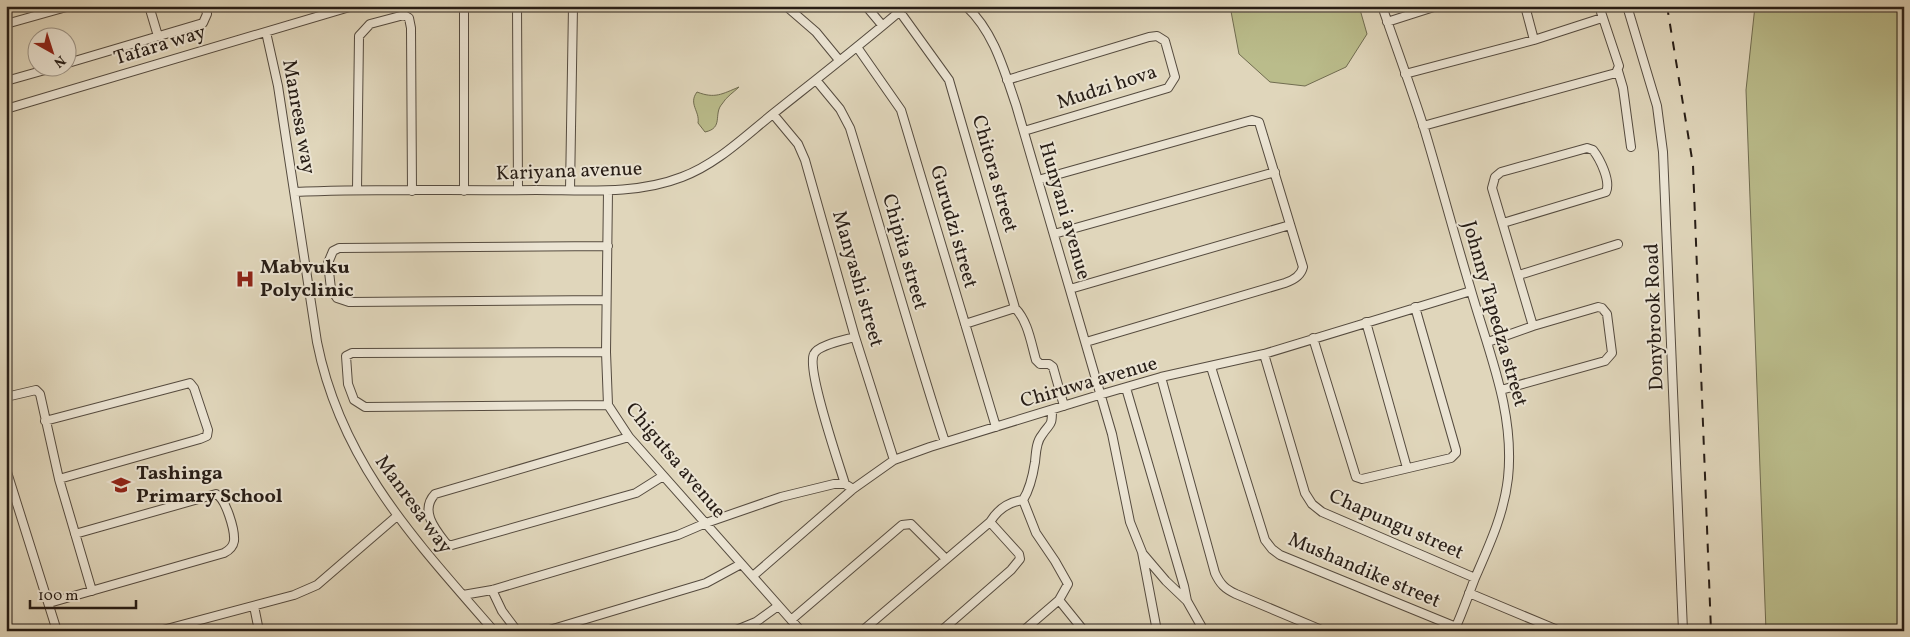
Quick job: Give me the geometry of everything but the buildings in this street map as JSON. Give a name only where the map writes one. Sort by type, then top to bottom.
[{"type":"street","points":[[6,24],[70,6]]},
{"type":"street","points":[[149,6],[158,36]]},
{"type":"street","points":[[78,60],[203,24],[206,18],[204,6]]},
{"type":"street","name":"Tafara way","points":[[6,109],[353,6]]},
{"type":"street","points":[[464,6],[464,190]]},
{"type":"street","points":[[517,6],[518,190]]},
{"type":"street","points":[[570,190],[573,6]]},
{"type":"street","points":[[786,6],[816,32],[839,60]]},
{"type":"street","points":[[866,6],[882,25]]},
{"type":"street","name":"Hunyani avenue","points":[[966,6],[985,29],[1000,57],[1024,131],[1112,434],[1130,522],[1142,552]]},
{"type":"street","points":[[1060,6],[1069,6]]},
{"type":"street","name":"Johnny Tapedza street","points":[[1382,6],[1423,126],[1471,291],[1488,342],[1501,390],[1508,437],[1508,478],[1499,520],[1455,629]]},
{"type":"street","points":[[1387,22],[1436,6]]},
{"type":"street","points":[[1525,6],[1534,40]]},
{"type":"street","points":[[1599,6],[1619,66],[1618,71],[1623,88],[1631,147]]},
{"type":"street","name":"Donybrook Road","points":[[1627,6],[1656,106],[1662,134],[1666,193],[1683,631]]},
{"type":"street","name":"Kariyana avenue","points":[[294,192],[357,189],[412,191],[608,190],[655,185],[688,174],[727,152],[903,9]]},
{"type":"street","name":"Chitora street","points":[[903,9],[949,80],[1015,308],[1021,314],[1036,360],[1040,364],[1049,364],[1052,367],[1064,406]]},
{"type":"street","points":[[357,189],[359,36],[370,24],[400,15],[409,18],[412,45],[412,191]]},
{"type":"street","points":[[1405,74],[1534,40],[1602,18]]},
{"type":"street","name":"Manresa way","points":[[266,32],[278,86],[316,342],[332,400],[355,451],[379,492],[494,631]]},
{"type":"street","name":"Mudzi hova","points":[[1007,80],[1148,37],[1157,36],[1165,41],[1175,77],[1168,88],[1024,131]]},
{"type":"street","name":"Gurudzi street","points":[[857,47],[901,110],[996,428]]},
{"type":"street","points":[[1423,126],[1618,71]]},
{"type":"street","points":[[6,81],[28,75]]},
{"type":"street","name":"Chipita street","points":[[816,80],[840,109],[850,128],[898,284],[920,366],[945,442]]},
{"type":"street","name":"Manyashi street","points":[[773,114],[798,144],[805,160],[855,337],[894,460]]},
{"type":"street","points":[[1038,180],[1248,120],[1259,122],[1275,172],[1302,269],[1296,278],[1285,284],[1086,342]]},
{"type":"street","points":[[1504,223],[1606,192],[1608,186],[1603,168],[1593,150],[1587,148],[1501,172],[1495,177],[1492,188],[1504,223],[1533,326]]},
{"type":"street","points":[[1054,234],[1275,172]]},
{"type":"street","name":"Chigutsa avenue","points":[[608,190],[606,300],[608,406],[629,437],[706,522],[800,631]]},
{"type":"street","points":[[1070,289],[1290,225]]},
{"type":"street","points":[[1519,275],[1618,244]]},
{"type":"street","points":[[606,300],[349,302],[337,298],[331,289],[328,263],[333,251],[340,248],[608,246]]},
{"type":"street","name":"Chiruwa avenue","points":[[753,576],[853,489],[894,460],[945,442],[1161,377],[1264,354],[1471,291]]},
{"type":"street","points":[[1313,338],[1354,474],[1362,479],[1451,458],[1456,453],[1415,307]]},
{"type":"street","points":[[1488,342],[1533,326],[1598,307],[1602,308],[1607,314],[1611,356],[1606,361],[1501,390]]},
{"type":"street","points":[[965,324],[1015,308]]},
{"type":"street","points":[[1366,322],[1407,468]]},
{"type":"street","points":[[845,484],[820,399],[812,360],[814,354],[820,348],[855,337]]},
{"type":"street","points":[[606,352],[362,353],[346,355],[348,384],[354,400],[365,407],[608,406]]},
{"type":"street","name":"Chapungu street","points":[[1264,354],[1305,493],[1312,504],[1322,512],[1475,578]]},
{"type":"street","name":"Mushandike street","points":[[1212,367],[1265,540],[1272,550],[1288,559],[1455,629]]},
{"type":"street","points":[[1161,377],[1196,508],[1219,582],[1236,594],[1324,631]]},
{"type":"street","points":[[45,421],[190,383],[193,384],[202,407],[209,432],[207,436],[200,439],[59,479]]},
{"type":"street","points":[[1126,388],[1187,601]]},
{"type":"street","points":[[6,397],[36,390],[41,396],[59,479],[92,590]]},
{"type":"street","points":[[1023,631],[1059,600],[1068,584],[1036,533],[1023,500],[1033,474],[1037,447],[1042,434],[1049,428],[1052,421],[1052,410]]},
{"type":"street","points":[[629,437],[437,493],[432,497],[428,507],[429,519],[445,542],[450,545],[636,493],[663,476]]},
{"type":"street","points":[[6,469],[57,631]]},
{"type":"street","points":[[463,595],[492,590],[678,535],[706,522],[781,497],[834,484],[845,484],[853,489]]},
{"type":"street","points":[[48,603],[228,551],[234,540],[226,508],[222,499],[214,494],[75,534]]},
{"type":"street","points":[[862,631],[945,558],[990,522],[997,512],[1008,504],[1023,500]]},
{"type":"street","points":[[159,631],[294,595],[317,585],[397,516]]},
{"type":"street","points":[[940,631],[1011,570],[1020,559],[1019,554],[990,522]]},
{"type":"street","points":[[791,620],[903,524],[911,524],[945,558]]},
{"type":"street","points":[[1142,552],[1166,581],[1187,601],[1204,631]]},
{"type":"street","points":[[1142,552],[1157,631]]},
{"type":"street","points":[[546,631],[706,583],[741,564]]},
{"type":"street","points":[[492,590],[502,612],[517,631]]},
{"type":"street","points":[[1469,593],[1560,631]]},
{"type":"street","points":[[1059,600],[1084,631]]},
{"type":"street","points":[[254,606],[260,631]]},
{"type":"street","points":[[734,631],[756,622],[778,606]]},
{"type":"street","points":[[188,622],[190,631]]},
{"type":"green space","points":[[1230,6],[1359,6],[1367,34],[1346,67],[1305,86],[1270,82],[1239,54]]},
{"type":"green space","points":[[1755,6],[1904,6],[1904,631],[1766,631],[1746,90]]},
{"type":"green space","points":[[739,87],[719,108],[714,127],[705,132],[698,123],[694,104],[697,92],[709,95],[723,94]]},
{"type":"railway","points":[[1667,6],[1693,165],[1711,631]]},
{"type":"place","name":"Mabvuku Polyclinic","points":[[245,279]]},
{"type":"place","name":"Tashinga Primary School","points":[[121,485]]}]
